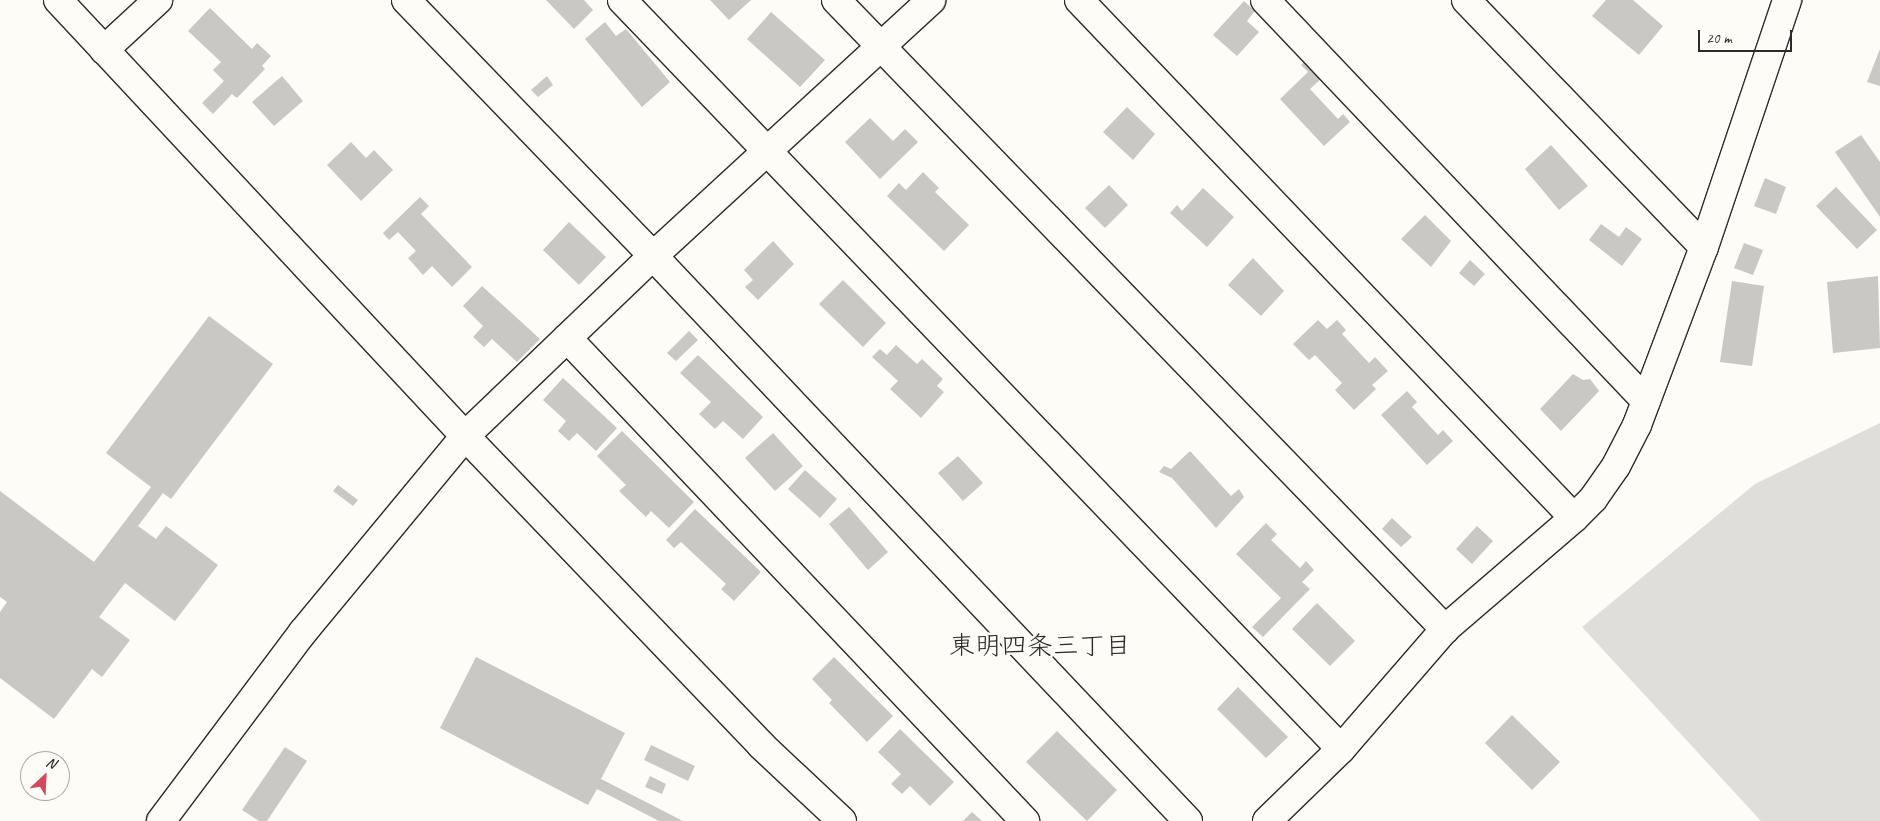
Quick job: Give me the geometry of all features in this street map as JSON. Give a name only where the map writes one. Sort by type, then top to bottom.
[{"type":"street","points":[[58,0],[465,436],[761,745],[842,821]]},
{"type":"street","points":[[104,50],[158,0]]},
{"type":"street","points":[[406,0],[654,256],[1188,821]]},
{"type":"street","points":[[622,0],[1341,749]]},
{"type":"street","points":[[836,0],[1445,629]]},
{"type":"street","points":[[161,821],[303,632],[465,436],[654,256],[882,48],[931,0]]},
{"type":"street","points":[[1079,0],[1574,518]]},
{"type":"street","points":[[1265,0],[1646,401]]},
{"type":"street","points":[[1466,0],[1704,247]]},
{"type":"street","points":[[1267,821],[1341,749],[1445,629],[1574,518],[1593,499],[1616,466],[1646,401],[1704,247],[1787,0]]},
{"type":"street","points":[[567,338],[1025,821]]},
{"type":"shaded area","points":[[1880,423],[1880,821],[1761,821],[1582,627],[1755,484]]},
{"type":"building","points":[[546,0],[584,0],[593,10],[574,29]]},
{"type":"building","points":[[710,0],[751,0],[729,20]]},
{"type":"building","points":[[1606,0],[1633,0],[1663,26],[1639,55],[1592,16]]},
{"type":"building","points":[[1244,1],[1255,11],[1247,21],[1259,32],[1237,56],[1213,35]]},
{"type":"building","points":[[210,8],[252,49],[257,43],[271,56],[262,66],[265,69],[237,98],[232,94],[213,114],[202,103],[224,81],[213,70],[221,62],[188,31]]},
{"type":"building","points":[[771,12],[825,60],[800,87],[747,39]]},
{"type":"building","points":[[605,22],[616,36],[626,29],[670,82],[642,107],[585,39]]},
{"type":"building","points":[[1880,49],[1880,86],[1867,82]]},
{"type":"building","points":[[1305,61],[1322,78],[1310,89],[1338,119],[1343,114],[1350,122],[1324,146],[1280,99],[1308,72],[1301,65]]},
{"type":"building","points":[[282,76],[303,101],[274,126],[252,102]]},
{"type":"building","points":[[547,76],[553,85],[538,97],[531,90]]},
{"type":"building","points":[[1127,107],[1155,134],[1133,160],[1103,132]]},
{"type":"building","points":[[870,118],[893,141],[905,129],[918,142],[880,179],[845,142]]},
{"type":"building","points":[[1861,135],[1880,162],[1880,217],[1835,152]]},
{"type":"building","points":[[351,142],[366,158],[374,150],[393,170],[361,201],[327,165]]},
{"type":"building","points":[[1551,145],[1588,186],[1559,210],[1525,169]]},
{"type":"building","points":[[923,172],[939,188],[935,192],[969,225],[944,251],[887,196],[899,183],[906,190]]},
{"type":"building","points":[[1765,178],[1786,187],[1776,214],[1754,206]]},
{"type":"building","points":[[1109,185],[1128,205],[1105,228],[1085,208]]},
{"type":"building","points":[[1836,187],[1877,230],[1857,249],[1816,206]]},
{"type":"building","points":[[1203,188],[1234,217],[1207,247],[1170,213],[1177,205],[1182,211]]},
{"type":"building","points":[[420,197],[429,206],[421,214],[472,267],[452,287],[432,266],[423,275],[408,258],[416,251],[398,232],[389,240],[383,233]]},
{"type":"building","points":[[1425,215],[1451,241],[1431,267],[1401,239]]},
{"type":"building","points":[[569,222],[606,257],[579,285],[543,250]]},
{"type":"building","points":[[1601,224],[1619,237],[1626,227],[1642,239],[1622,266],[1589,240]]},
{"type":"building","points":[[773,241],[794,264],[758,300],[745,287],[753,280],[744,270]]},
{"type":"building","points":[[1744,243],[1763,250],[1753,275],[1734,268]]},
{"type":"building","points":[[1253,258],[1284,291],[1261,316],[1228,285]]},
{"type":"building","points":[[1470,260],[1485,274],[1474,286],[1459,273]]},
{"type":"building","points":[[1878,276],[1880,348],[1833,353],[1827,282]]},
{"type":"building","points":[[843,280],[886,323],[863,347],[819,304]]},
{"type":"building","points":[[1732,281],[1764,286],[1752,366],[1720,362]]},
{"type":"building","points":[[482,286],[540,339],[517,362],[492,339],[484,347],[473,337],[483,326],[463,306]]},
{"type":"building","points":[[209,316],[273,364],[171,499],[163,493],[138,526],[156,539],[166,526],[218,565],[175,621],[125,583],[99,617],[130,640],[102,677],[92,669],[54,719],[0,678],[0,612],[7,602],[0,597],[0,491],[94,562],[151,487],[106,453]]},
{"type":"building","points":[[1318,320],[1327,329],[1337,320],[1346,330],[1342,334],[1369,363],[1375,357],[1388,371],[1372,385],[1376,389],[1354,410],[1335,390],[1342,383],[1315,355],[1309,360],[1293,344]]},
{"type":"building","points":[[689,331],[698,340],[676,361],[667,353]]},
{"type":"building","points":[[896,345],[917,364],[922,359],[943,379],[937,386],[944,392],[921,418],[890,389],[898,381],[872,357],[880,349],[887,355]]},
{"type":"building","points":[[698,355],[763,417],[743,439],[723,421],[715,429],[699,414],[711,402],[680,373]]},
{"type":"building","points":[[1573,374],[1583,380],[1590,379],[1599,391],[1561,431],[1540,409]]},
{"type":"building","points":[[563,378],[617,428],[596,451],[577,433],[569,441],[558,431],[566,421],[543,400]]},
{"type":"building","points":[[1407,391],[1417,402],[1412,407],[1438,435],[1443,430],[1453,441],[1427,465],[1381,415]]},
{"type":"building","points":[[622,431],[694,502],[669,528],[651,511],[646,517],[619,491],[626,485],[597,456]]},
{"type":"building","points":[[773,433],[803,466],[775,491],[745,458]]},
{"type":"building","points":[[1190,451],[1231,496],[1239,489],[1244,497],[1216,528],[1172,478],[1159,472],[1164,466],[1171,469]]},
{"type":"building","points":[[958,456],[983,483],[963,501],[938,473]]},
{"type":"building","points":[[805,470],[837,499],[820,518],[788,489]]},
{"type":"building","points":[[338,485],[358,500],[353,506],[333,491]]},
{"type":"building","points":[[849,507],[888,552],[868,570],[829,524]]},
{"type":"building","points":[[695,509],[761,572],[734,601],[721,589],[726,584],[681,542],[674,548],[666,540]]},
{"type":"building","points":[[1392,518],[1412,537],[1401,547],[1382,529]]},
{"type":"building","points":[[1266,523],[1277,534],[1271,540],[1300,568],[1306,561],[1314,570],[1302,582],[1310,589],[1263,637],[1252,627],[1281,598],[1236,554]]},
{"type":"building","points":[[1477,526],[1493,541],[1472,564],[1456,549]]},
{"type":"building","points":[[1317,603],[1355,641],[1330,666],[1292,629]]},
{"type":"building","points":[[476,657],[625,733],[601,779],[683,821],[659,821],[597,789],[588,805],[440,728]]},
{"type":"building","points":[[834,657],[893,716],[867,742],[829,703],[832,700],[812,679]]},
{"type":"building","points":[[1238,687],[1288,737],[1266,758],[1217,709]]},
{"type":"building","points":[[1512,715],[1560,762],[1532,790],[1485,743]]},
{"type":"building","points":[[900,729],[954,782],[930,806],[910,786],[902,794],[891,784],[901,774],[878,752]]},
{"type":"building","points":[[1057,731],[1117,790],[1087,821],[1026,762]]},
{"type":"building","points":[[651,745],[695,766],[688,781],[644,760]]},
{"type":"building","points":[[285,747],[307,761],[267,821],[259,821],[242,810]]},
{"type":"building","points":[[650,776],[666,784],[662,794],[645,787]]},
{"type":"building","points":[[972,812],[982,821],[963,821]]},
{"type":"district","name":"東明四条三丁目","points":[[1040,646]]}]
